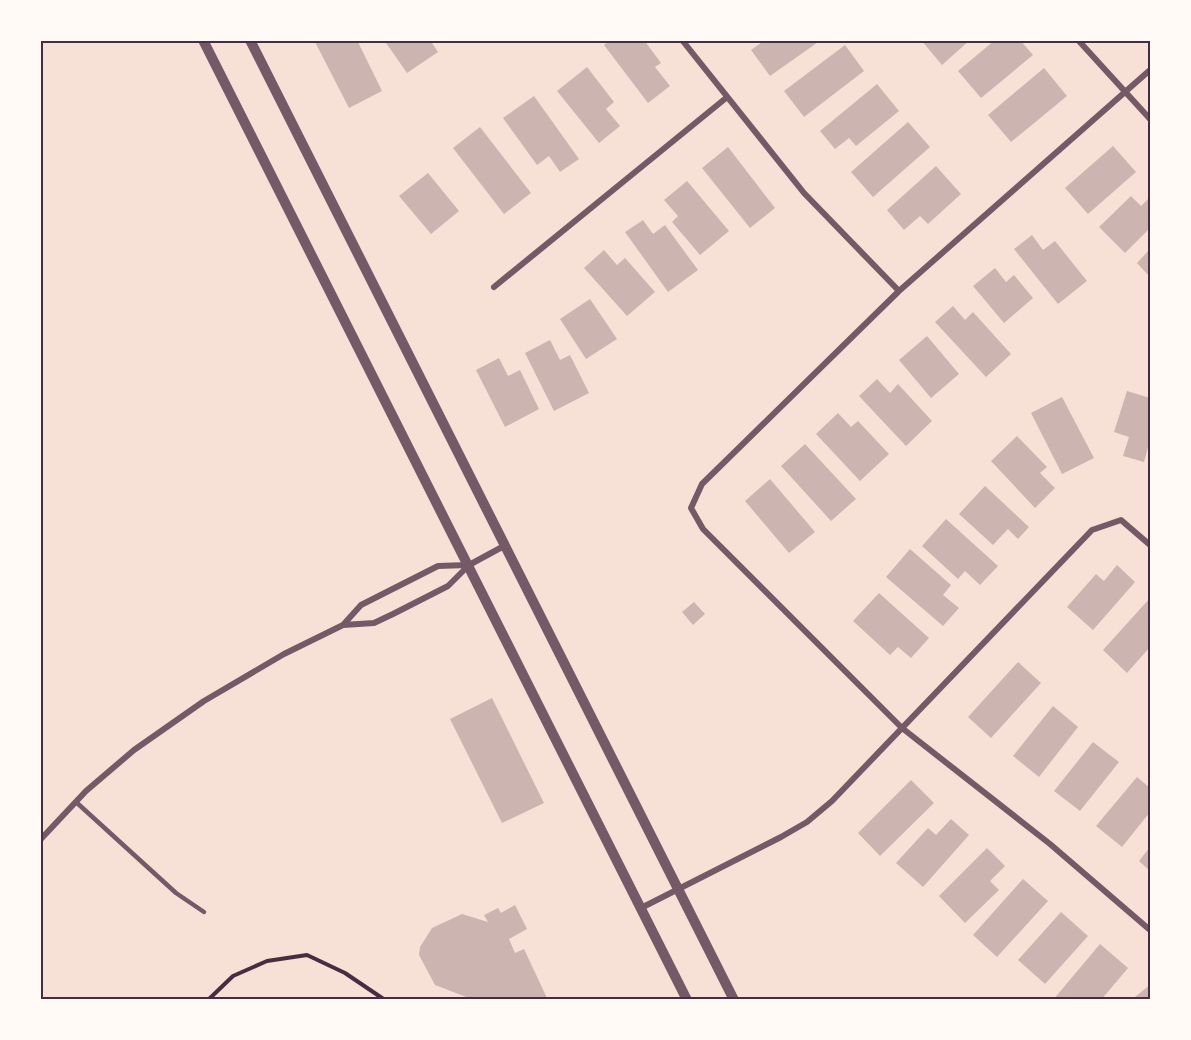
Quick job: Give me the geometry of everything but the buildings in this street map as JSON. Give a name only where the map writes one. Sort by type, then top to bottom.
[{"type":"street","points":[[203,40],[687,999]]},
{"type":"street","points":[[250,40],[734,999]]},
{"type":"street","points":[[682,40],[804,193],[899,291]]},
{"type":"street","points":[[1078,40],[1150,119]]},
{"type":"street","points":[[1150,70],[899,291],[702,484],[691,508],[703,529],[903,728],[1050,844],[1150,930]]},
{"type":"street","points":[[494,287],[726,98]]},
{"type":"street","points":[[641,908],[807,822],[832,801],[1092,530],[1121,520],[1150,544]]},
{"type":"street","points":[[343,625],[374,623],[448,586],[469,565],[504,546]]},
{"type":"street","points":[[40,840],[86,791],[134,750],[204,701],[284,654],[343,625],[361,605],[438,566],[469,565]]},
{"type":"lane","points":[[76,802],[176,893],[204,912]]},
{"type":"path","points":[[208,999],[233,976],[250,968],[267,961],[307,955],[345,973],[385,999]]}]
